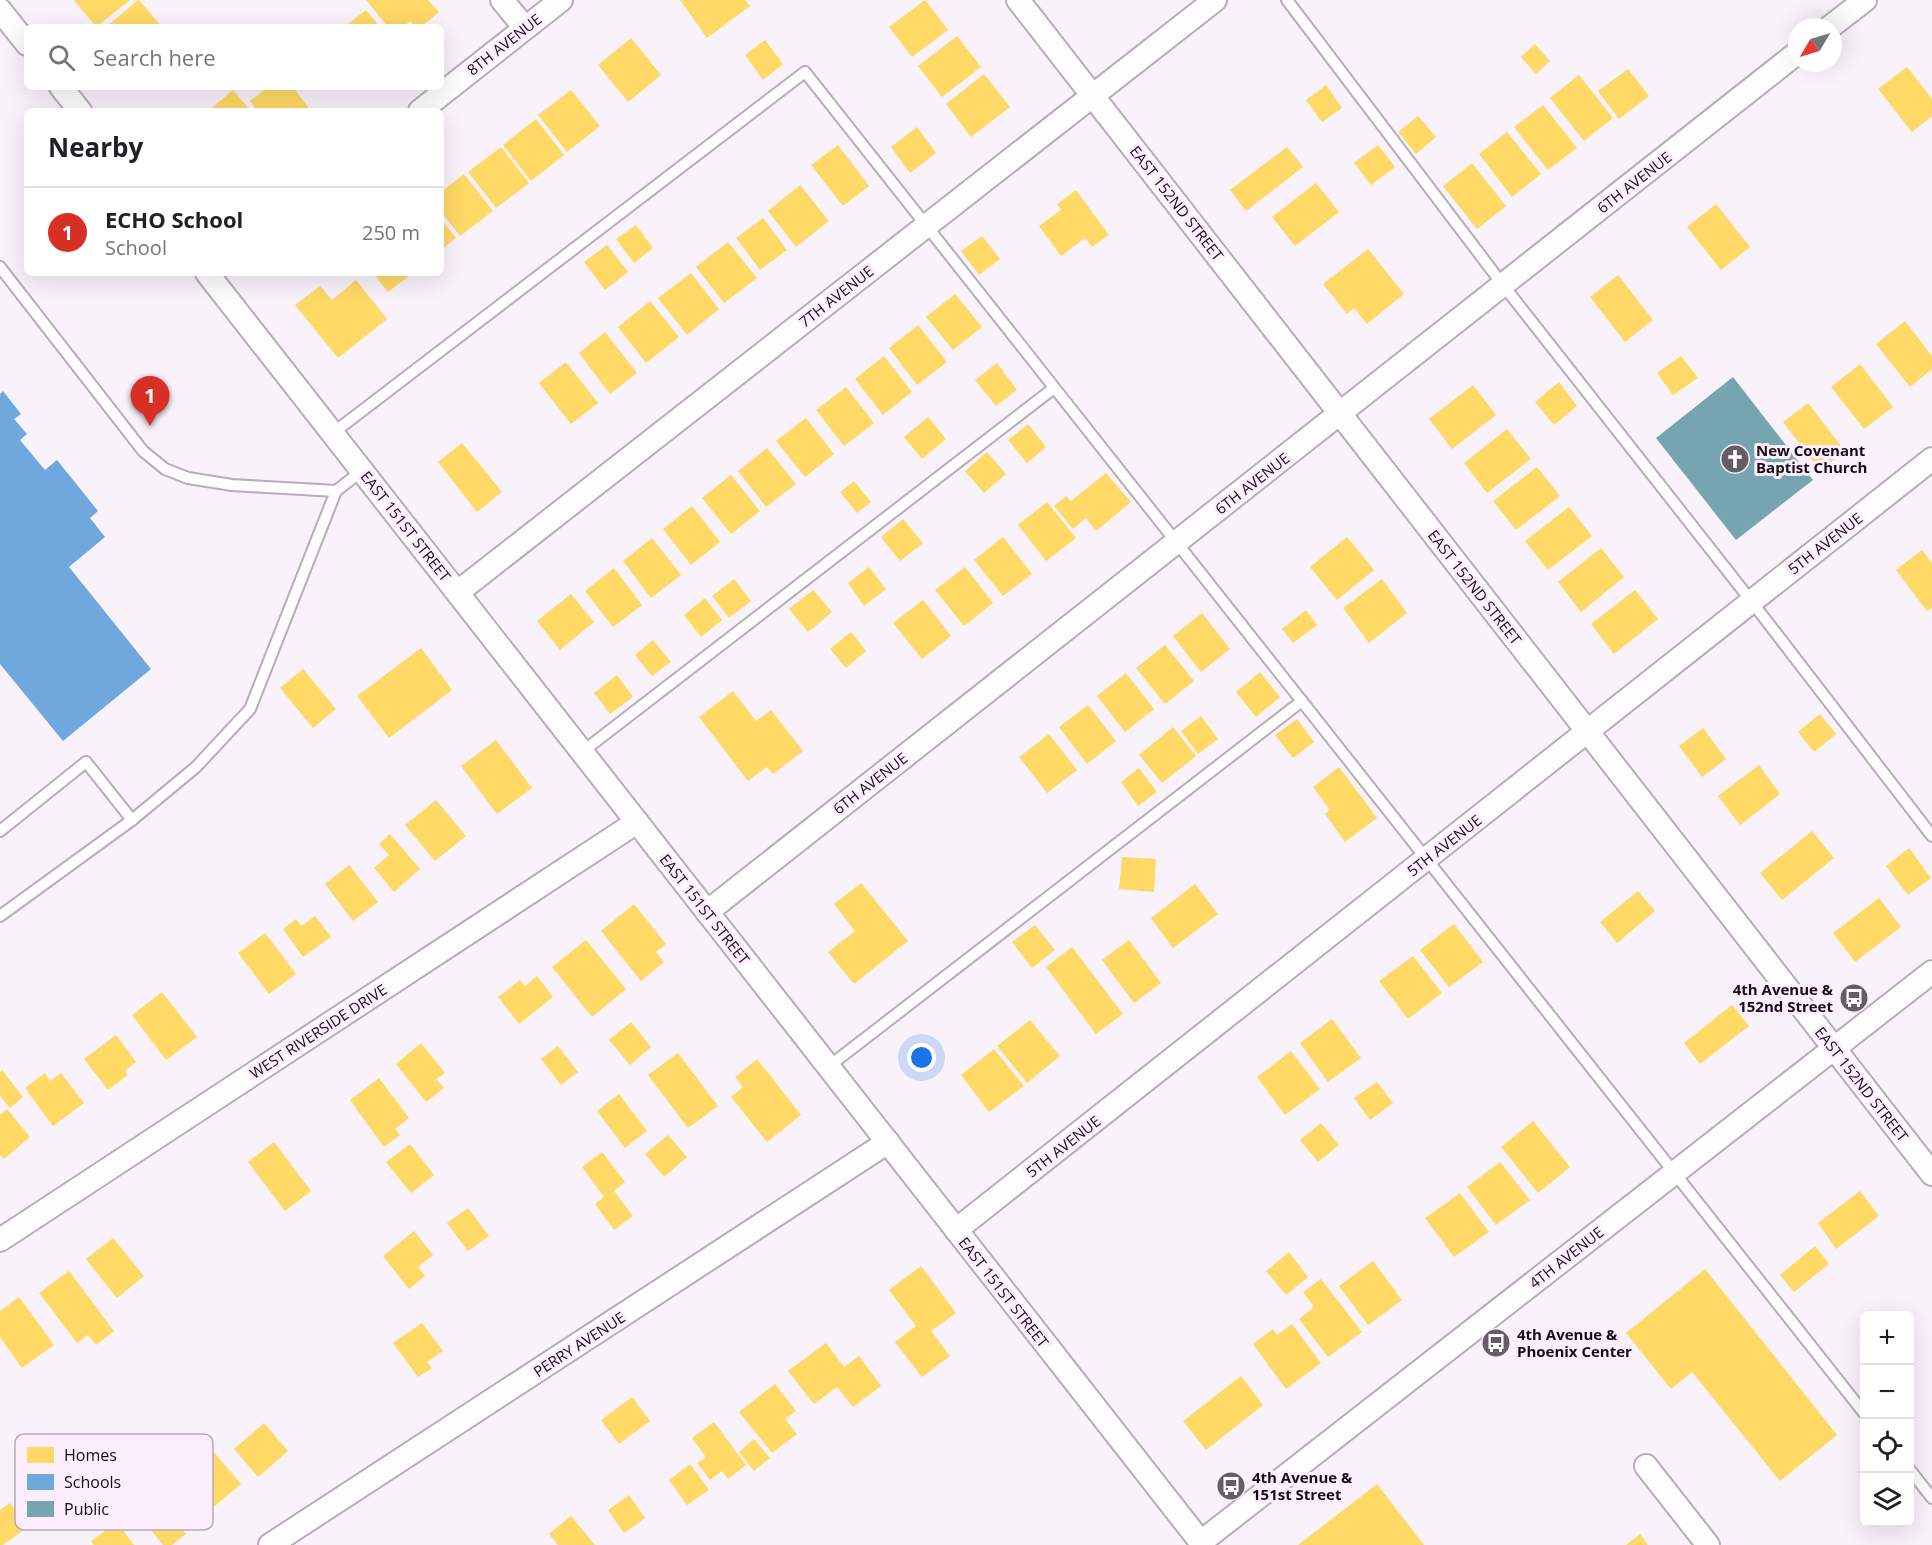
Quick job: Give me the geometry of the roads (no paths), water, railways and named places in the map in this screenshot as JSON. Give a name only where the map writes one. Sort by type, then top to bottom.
[{"type":"street","points":[[502,0],[525,28]]},
{"type":"street","name":"8TH AVENUE","points":[[424,108],[561,0]]},
{"type":"street","name":"EAST 152ND STREET","points":[[1018,0],[1932,1174]]},
{"type":"street","name":"7TH AVENUE","points":[[458,592],[1215,0]]},
{"type":"street","points":[[1842,18],[1865,0]]},
{"type":"street","points":[[0,10],[24,40]]},
{"type":"street","name":"6TH AVENUE","points":[[707,912],[1788,60]]},
{"type":"street","points":[[63,90],[78,108]]},
{"type":"street","name":"EAST 151ST STREET","points":[[212,276],[1202,1544]]},
{"type":"street","name":"5TH AVENUE","points":[[956,1230],[1932,459]]},
{"type":"street","name":"WEST RIVERSIDE DRIVE","points":[[0,1240],[637,822]]},
{"type":"street","name":"4TH AVENUE","points":[[1202,1544],[1932,972]]},
{"type":"street","name":"PERRY AVENUE","points":[[270,1545],[888,1142]]},
{"type":"street","points":[[1646,1466],[1708,1545]]},
{"type":"lane","points":[[1287,0],[1503,285],[1932,836]]},
{"type":"lane","points":[[333,433],[805,72],[1860,1408]]},
{"type":"lane","points":[[0,267],[143,452],[165,470],[188,478],[232,485],[336,492]]},
{"type":"lane","points":[[582,752],[1054,388]]},
{"type":"lane","points":[[0,916],[132,820],[196,767],[250,709],[336,492],[363,470]]},
{"type":"lane","points":[[828,1067],[1302,701]]},
{"type":"lane","points":[[0,831],[86,762],[132,820]]},
{"type":"lane","points":[[1912,1473],[1932,1498]]},
{"type":"place","name":"ECHO School","points":[[150,426]]},
{"type":"place","name":"New Covenant Baptist Church","points":[[1735,459]]},
{"type":"place","name":"4th Avenue & 152nd Street","points":[[1854,998]]},
{"type":"place","name":"4th Avenue & Phoenix Center","points":[[1496,1343]]},
{"type":"place","name":"4th Avenue & 151st Street","points":[[1231,1486]]}]
